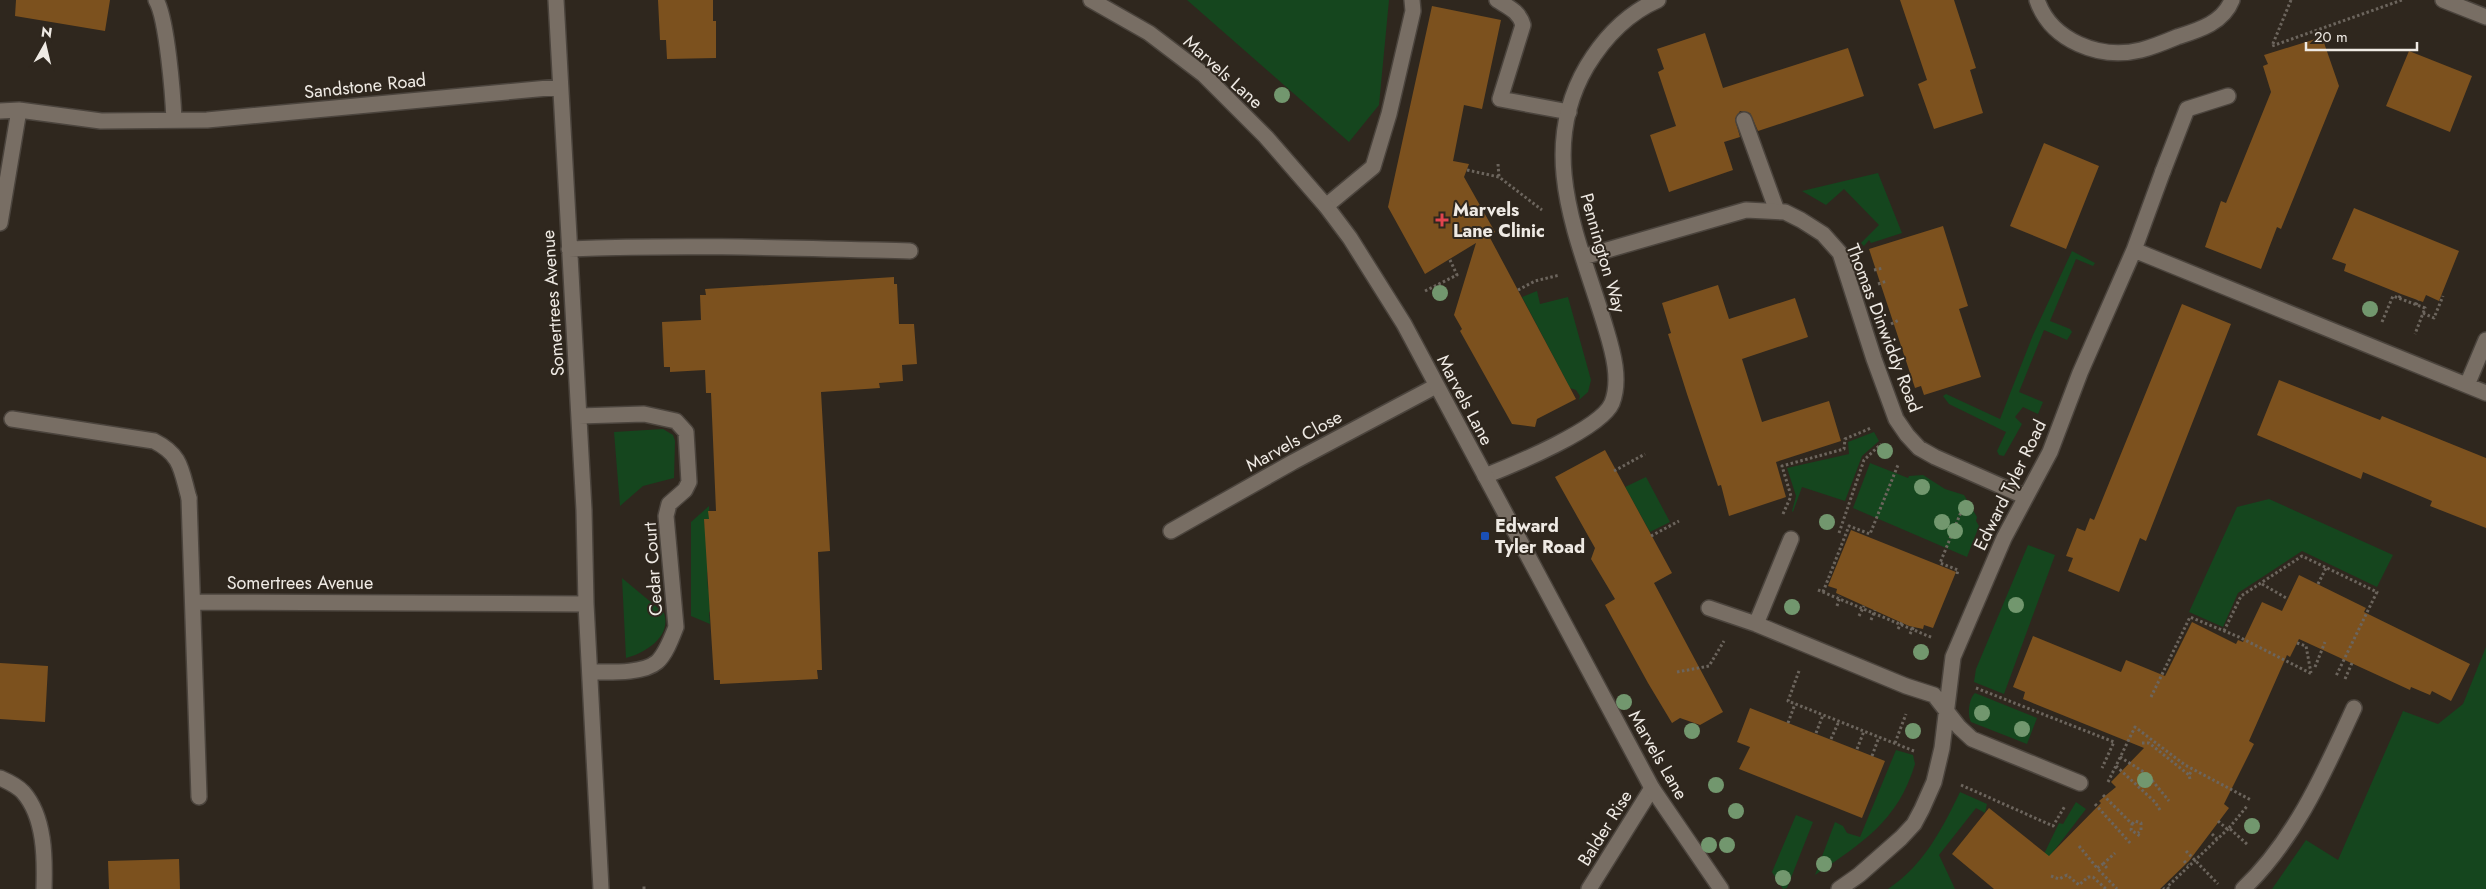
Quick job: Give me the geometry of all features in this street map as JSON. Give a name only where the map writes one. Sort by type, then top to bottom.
[{"type":"street","points":[[156,0],[161,11],[173,94],[174,120]]},
{"type":"street","name":"Somertrees Avenue","points":[[556,0],[568,249],[579,416],[586,604],[601,889]]},
{"type":"street","name":"Marvels Lane","points":[[1091,0],[1149,33],[1203,74],[1266,137],[1326,206],[1374,273],[1652,788],[1721,889]]},
{"type":"street","points":[[1326,206],[1373,167],[1391,105],[1413,11],[1412,0]]},
{"type":"street","points":[[1497,0],[1514,10],[1523,24],[1500,99],[1569,112]]},
{"type":"street","name":"Pennington Way","points":[[1485,476],[1565,439],[1602,416],[1612,404],[1616,382],[1613,354],[1583,257],[1562,171],[1569,112],[1582,76],[1604,43],[1624,22],[1658,0]]},
{"type":"street","points":[[2037,0],[2048,23],[2057,32],[2071,40],[2111,53],[2140,50],[2197,31],[2222,17],[2232,0]]},
{"type":"street","points":[[2443,0],[2486,17]]},
{"type":"street","name":"Sandstone Road","points":[[0,111],[19,110],[101,120],[207,120],[560,87]]},
{"type":"street","name":"Edward Tyler Road","points":[[1839,889],[1859,875],[1914,824],[1934,782],[1942,748],[1952,657],[2004,538],[2050,452],[2080,372],[2134,250],[2187,108],[2228,96]]},
{"type":"street","points":[[0,224],[19,110]]},
{"type":"street","points":[[1744,120],[1777,211]]},
{"type":"street","name":"Thomas Dinwiddy Road","points":[[1583,257],[1746,210],[1785,212],[1812,227],[1832,243],[1840,254],[1877,368],[1896,419],[1907,435],[1919,448],[1935,457],[2026,497]]},
{"type":"street","points":[[568,249],[652,245],[728,245],[910,251]]},
{"type":"street","points":[[2134,250],[2486,393]]},
{"type":"street","points":[[2467,385],[2486,340]]},
{"type":"street","name":"Marvels Close","points":[[1170,531],[1293,462],[1436,386]]},
{"type":"street","name":"Cedar Court","points":[[579,416],[644,414],[676,421],[686,432],[689,482],[685,490],[669,504],[666,516],[676,627],[669,643],[657,662],[644,667],[630,671],[591,672]]},
{"type":"street","points":[[12,419],[154,441],[170,448],[178,462],[189,498],[194,602],[199,797]]},
{"type":"street","points":[[1756,624],[1791,539]]},
{"type":"street","name":"Somertrees Avenue","points":[[194,602],[586,604]]},
{"type":"street","points":[[1709,608],[1756,624],[1906,686],[1934,695],[1945,712],[1972,739],[2080,783]]},
{"type":"street","points":[[2243,889],[2272,857],[2304,808],[2354,708]]},
{"type":"street","points":[[0,778],[23,792],[35,814],[45,863],[44,889]]},
{"type":"street","name":"Balder Rise","points":[[1589,889],[1652,788]]},
{"type":"path","points":[[2291,0],[2272,46],[2402,0]]},
{"type":"path","points":[[1498,164],[1499,178]]},
{"type":"path","points":[[1466,170],[1499,178],[1543,211]]},
{"type":"path","points":[[1425,291],[1457,275],[1450,260]]},
{"type":"path","points":[[1518,290],[1535,281],[1566,273]]},
{"type":"path","points":[[2399,298],[2401,294]]},
{"type":"path","points":[[2379,327],[2394,296],[2425,308],[2412,341]]},
{"type":"path","points":[[2423,313],[2434,318],[2443,296]]},
{"type":"path","points":[[2416,305],[2418,300]]},
{"type":"path","points":[[1783,514],[1791,496],[1782,466],[1844,449],[1845,439],[1876,426]]},
{"type":"path","points":[[1839,533],[1864,460],[1884,442]]},
{"type":"path","points":[[1614,471],[1646,454]]},
{"type":"path","points":[[1824,592],[1850,526],[1870,534],[1894,473]]},
{"type":"path","points":[[1954,579],[1958,570],[1940,563],[1966,502]]},
{"type":"path","points":[[1652,536],[1679,520]]},
{"type":"path","points":[[2224,631],[2241,596],[2302,556],[2377,592],[2336,676]]},
{"type":"path","points":[[2318,584],[2326,568]]},
{"type":"path","points":[[2262,584],[2288,599]]},
{"type":"path","points":[[1818,590],[1863,607],[1938,640]]},
{"type":"path","points":[[1837,606],[1840,598]]},
{"type":"path","points":[[1859,616],[1863,607]]},
{"type":"path","points":[[1871,620],[1875,612]]},
{"type":"path","points":[[2150,697],[2190,617],[2224,631],[2312,674],[2306,646],[2297,643]]},
{"type":"path","points":[[1898,629],[1901,623]]},
{"type":"path","points":[[1910,634],[1913,628]]},
{"type":"path","points":[[2315,667],[2325,642]]},
{"type":"path","points":[[1677,672],[1709,666],[1722,647]]},
{"type":"path","points":[[2345,679],[2352,663]]},
{"type":"path","points":[[1801,665],[1788,701],[1922,755]]},
{"type":"path","points":[[1788,723],[1795,704]]},
{"type":"path","points":[[1895,743],[1909,708]]},
{"type":"path","points":[[1816,733],[1823,715]]},
{"type":"path","points":[[1831,739],[1839,721]]},
{"type":"path","points":[[2132,824],[2104,795],[2100,795],[2135,727],[2191,769],[2251,800]]},
{"type":"path","points":[[1857,749],[1864,731]]},
{"type":"path","points":[[1872,756],[1879,737]]},
{"type":"path","points":[[2142,743],[2149,743],[2190,773],[2190,779]]},
{"type":"path","points":[[2120,757],[2148,774],[2169,801]]},
{"type":"path","points":[[2116,766],[2155,802],[2160,810]]},
{"type":"path","points":[[2095,800],[2096,806],[2131,844]]},
{"type":"path","points":[[2166,889],[2188,865],[2228,828],[2248,805]]},
{"type":"path","points":[[2218,820],[2255,851]]},
{"type":"path","points":[[2135,821],[2141,823],[2142,828],[2139,835],[2131,830],[2132,824],[2135,821]]},
{"type":"path","points":[[2212,834],[2217,839]]},
{"type":"path","points":[[2079,846],[2117,889]]},
{"type":"path","points":[[2186,852],[2220,886]]},
{"type":"path","points":[[2097,868],[2115,853]]},
{"type":"path","points":[[2184,860],[2188,865]]},
{"type":"path","points":[[2103,864],[2107,868]]},
{"type":"path","points":[[2051,876],[2059,879],[2067,875],[2079,885],[2088,877],[2092,877],[2106,889]]},
{"type":"green space","points":[[1187,0],[1389,0],[1379,105],[1349,142]]},
{"type":"green space","points":[[1878,173],[1902,233],[1871,243],[1869,240],[1864,246],[1861,243],[1879,225],[1844,189],[1826,205],[1802,191]]},
{"type":"green space","points":[[2072,251],[2095,263],[2093,266],[2076,259],[2050,321],[2070,329],[2072,332],[2067,340],[2044,330],[2019,392],[2043,402],[2038,414],[2023,407],[2015,417],[2022,424],[2004,456],[1999,455],[1997,451],[2006,432],[1949,404],[1943,396],[1946,394],[2000,419],[2033,335]]},
{"type":"green space","points":[[1537,291],[1540,304],[1568,297],[1591,380],[1588,392],[1579,400],[1580,396],[1576,390],[1570,388],[1522,297]]},
{"type":"green space","points":[[663,429],[673,435],[675,441],[674,478],[643,486],[620,506],[614,432]]},
{"type":"green space","points":[[1874,432],[1879,441],[1862,456],[1845,501],[1802,487],[1792,511],[1796,496],[1787,468],[1849,454],[1848,442]]},
{"type":"green space","points":[[1870,463],[1908,478],[1909,476],[1923,475],[1945,489],[1964,495],[1977,517],[1976,521],[1979,526],[1967,557],[1853,508]]},
{"type":"green space","points":[[1646,477],[1670,522],[1650,532],[1625,487]]},
{"type":"green space","points":[[2269,499],[2393,555],[2377,587],[2302,551],[2238,593],[2223,627],[2189,612],[2237,507]]},
{"type":"green space","points":[[709,506],[709,519],[704,520],[712,571],[707,572],[708,589],[713,590],[714,611],[709,612],[710,624],[691,616],[691,522]]},
{"type":"green space","points":[[2028,545],[2055,555],[2004,694],[1974,682],[1976,669]]},
{"type":"green space","points":[[622,578],[664,613],[665,622],[661,636],[655,643],[641,652],[626,658]]},
{"type":"green space","points":[[2486,647],[2486,889],[2272,889],[2306,840],[2338,860],[2403,711],[2438,724],[2463,704]]},
{"type":"green space","points":[[1975,693],[2037,718],[2027,744],[1971,722],[1969,707]]},
{"type":"green space","points":[[1896,750],[1913,755],[1915,764],[1908,784],[1899,801],[1888,816],[1863,841],[1815,875],[1835,822],[1843,826],[1847,833],[1860,837]]},
{"type":"green space","points":[[1960,792],[1987,804],[1985,813],[1976,808],[1939,855],[1955,889],[1888,889],[1922,858],[1939,833]]},
{"type":"green space","points":[[2076,802],[2086,809],[2047,860],[2043,856],[2059,823],[2063,824]]},
{"type":"green space","points":[[1796,815],[1813,822],[1787,888],[1783,889],[1772,872]]},
{"type":"building","points":[[16,0],[110,0],[105,31],[15,16]]},
{"type":"building","points":[[658,0],[713,0],[713,21],[716,21],[716,58],[667,59],[666,40],[660,40]]},
{"type":"building","points":[[1900,0],[1954,0],[1976,68],[1970,70],[1983,113],[1934,129],[1918,84],[1927,80]]},
{"type":"building","name":"Marvels Lane Clinic","points":[[1432,6],[1501,20],[1482,109],[1464,105],[1453,161],[1469,164],[1464,177],[1495,232],[1489,236],[1576,399],[1537,419],[1535,427],[1512,424],[1460,331],[1462,329],[1454,315],[1476,243],[1425,274],[1388,207]]},
{"type":"building","points":[[1705,33],[1723,88],[1848,48],[1864,96],[1758,131],[1750,113],[1740,111],[1735,119],[1740,137],[1724,142],[1733,170],[1669,192],[1650,135],[1676,126],[1658,72],[1664,69],[1657,49]]},
{"type":"building","points":[[2322,37],[2339,86],[2281,229],[2277,227],[2261,269],[2205,247],[2221,201],[2226,203],[2271,92],[2263,66],[2268,64],[2264,55]]},
{"type":"building","points":[[2409,51],[2472,76],[2450,132],[2386,106]]},
{"type":"building","points":[[2044,143],[2099,166],[2066,249],[2010,226]]},
{"type":"building","points":[[2354,208],[2459,251],[2439,301],[2426,295],[2423,302],[2401,294],[2344,271],[2346,264],[2332,259]]},
{"type":"building","points":[[1943,226],[1968,306],[1959,309],[1981,377],[1924,395],[1921,386],[1915,388],[1869,249]]},
{"type":"building","points":[[894,277],[894,284],[897,284],[899,324],[914,324],[917,364],[902,365],[903,381],[879,383],[880,388],[821,392],[830,551],[818,552],[822,670],[817,670],[818,679],[720,684],[720,680],[714,680],[704,519],[709,519],[708,511],[716,511],[711,393],[706,393],[705,370],[670,372],[670,367],[664,367],[662,322],[701,320],[700,295],[706,295],[705,289]]},
{"type":"building","points":[[1718,285],[1729,319],[1795,298],[1808,337],[1742,359],[1762,422],[1829,401],[1841,441],[1776,462],[1786,497],[1729,516],[1721,485],[1718,486],[1668,334],[1671,333],[1662,303]]},
{"type":"building","points":[[2182,304],[2231,324],[2146,541],[2140,538],[2119,592],[2068,571],[2073,558],[2066,556],[2077,528],[2085,531],[2090,518],[2094,520]]},
{"type":"building","points":[[2279,380],[2380,420],[2382,416],[2486,458],[2486,528],[2430,506],[2432,501],[2363,472],[2361,479],[2257,435]]},
{"type":"building","points":[[1605,450],[1672,573],[1654,583],[1723,712],[1700,725],[1680,718],[1672,723],[1648,683],[1605,605],[1615,599],[1591,559],[1595,548],[1555,477]]},
{"type":"building","points":[[1851,530],[1956,572],[1933,628],[1924,625],[1923,629],[1909,626],[1836,593],[1837,589],[1828,586]]},
{"type":"building","points":[[2299,575],[2366,608],[2364,612],[2470,664],[2451,701],[2432,691],[2430,695],[2411,687],[2410,690],[2299,639],[2290,657],[2287,655],[2249,741],[2254,744],[2224,804],[2229,808],[2189,861],[2160,889],[1994,889],[1952,854],[1989,808],[2049,856],[2101,803],[2099,801],[2116,787],[2111,782],[2144,748],[2023,699],[2025,692],[2013,687],[2033,636],[2121,672],[2126,660],[2165,676],[2192,622],[2236,644],[2238,640],[2243,642],[2262,602],[2282,611]]},
{"type":"building","points":[[0,663],[48,666],[45,722],[0,719]]},
{"type":"building","points":[[1750,708],[1885,761],[1862,818],[1739,769],[1750,747],[1737,742]]},
{"type":"building","points":[[179,859],[180,889],[109,889],[108,861]]},
{"type":"place","name":"Marvels Lane Clinic","points":[[1442,220]]},
{"type":"place","name":"Edward Tyler Road","points":[[1485,536]]}]
